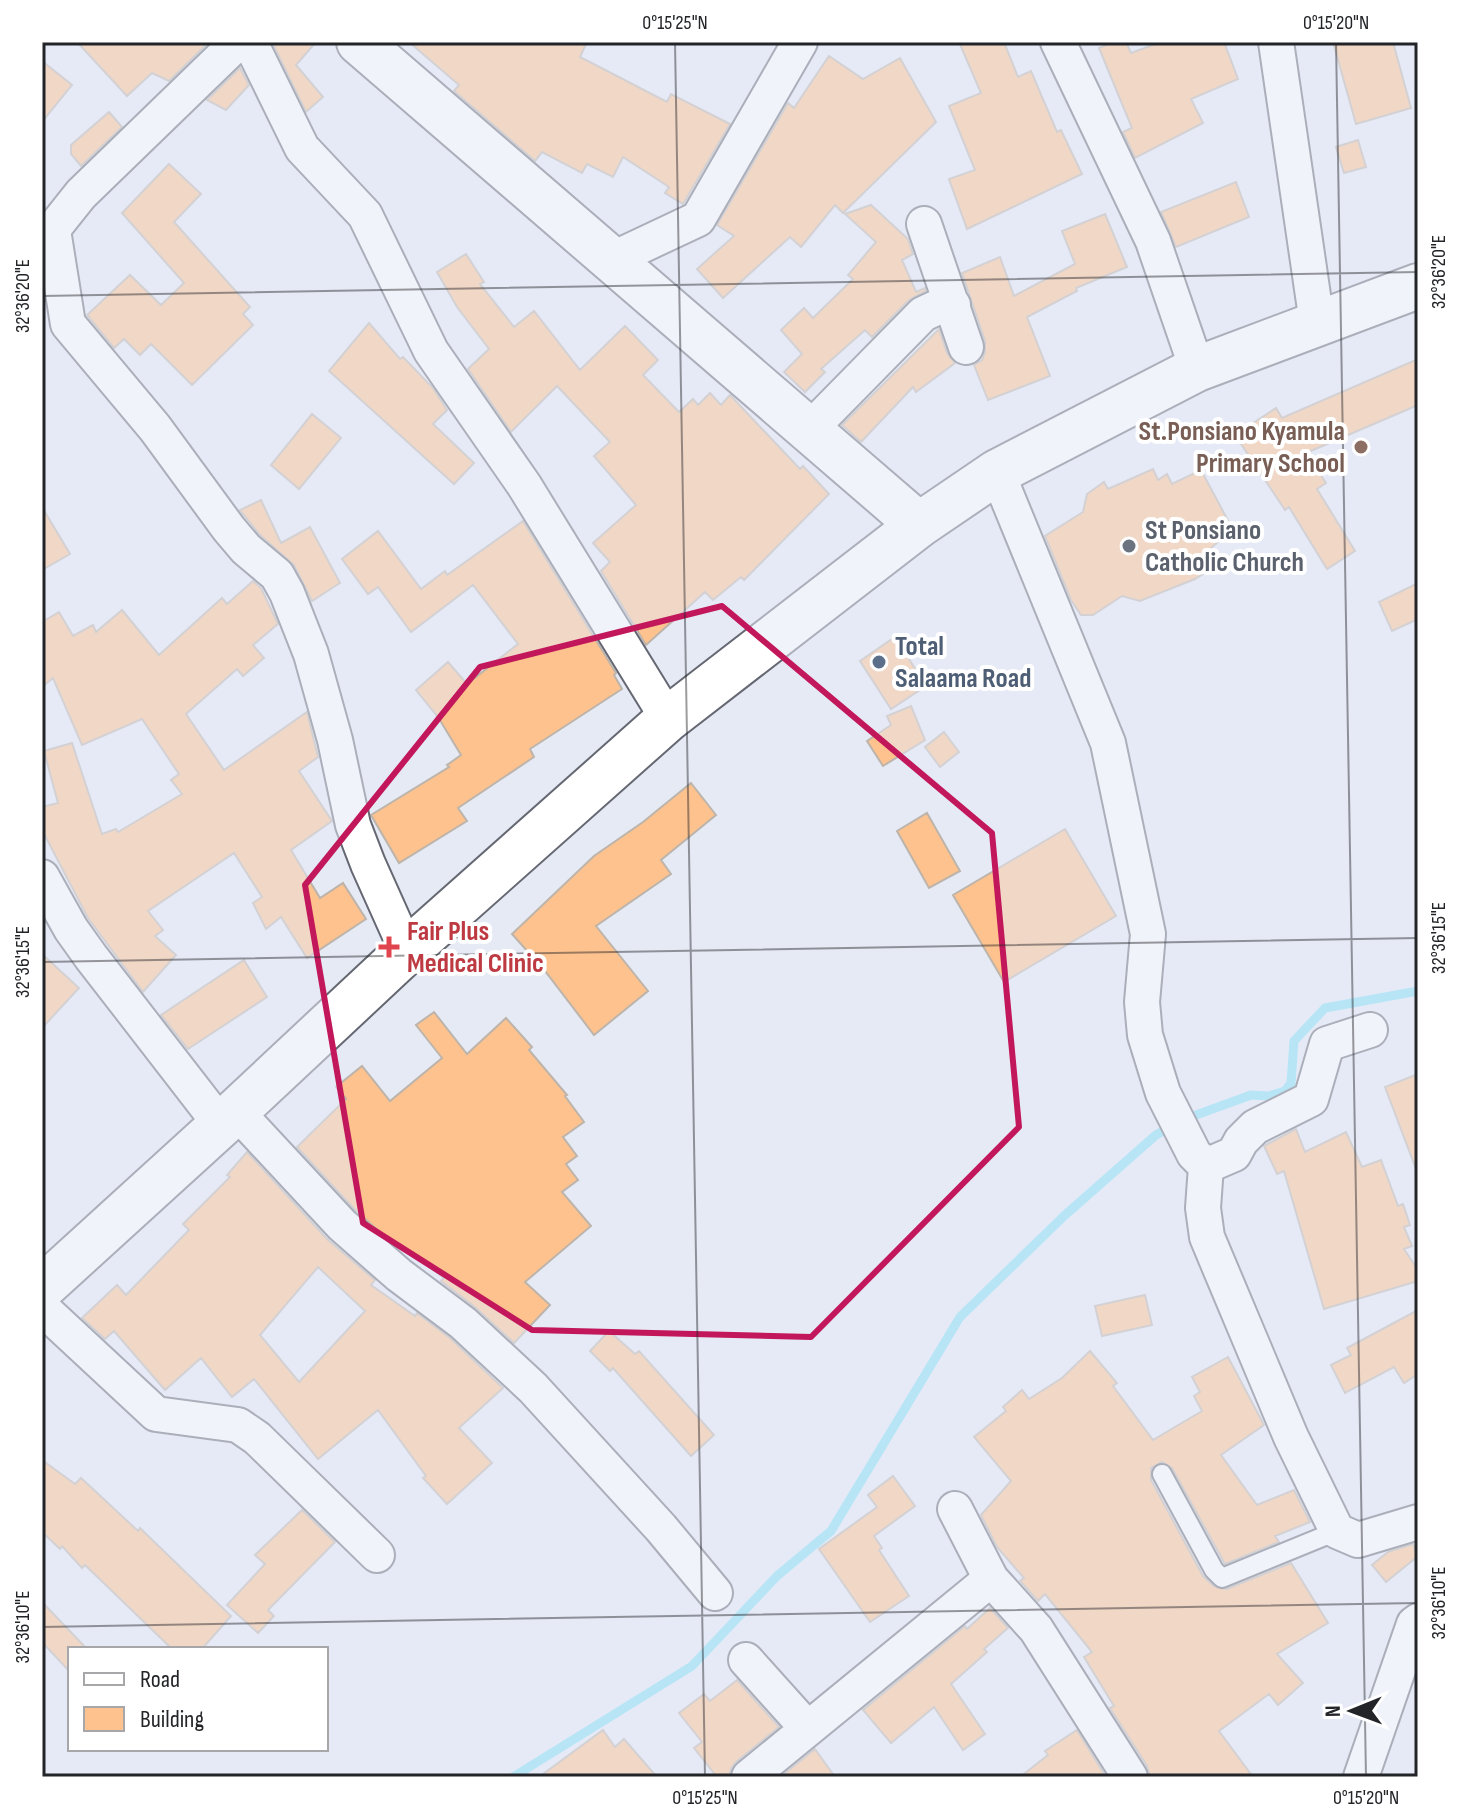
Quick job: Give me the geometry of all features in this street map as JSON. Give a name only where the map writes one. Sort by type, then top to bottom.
[{"type":"main road","points":[[359,42],[919,525]]},
{"type":"main road","points":[[42,1292],[407,951],[668,719],[919,525],[997,472],[1197,369],[1418,286]]},
{"type":"street","points":[[238,42],[81,194],[48,236],[68,324],[155,428],[229,529],[246,549],[277,575],[287,593],[311,654],[335,740],[353,825],[407,951]]},
{"type":"street","points":[[250,42],[302,148],[365,215],[431,351],[524,485],[668,719]]},
{"type":"street","points":[[611,260],[698,219],[800,42]]},
{"type":"street","points":[[1058,42],[1153,241],[1197,369]]},
{"type":"street","points":[[1276,42],[1317,323]]},
{"type":"street","points":[[924,224],[966,347]]},
{"type":"street","points":[[809,430],[923,314],[953,305]]},
{"type":"street","points":[[997,472],[1108,743],[1148,934],[1142,1002],[1145,1035],[1163,1093],[1194,1154],[1206,1166],[1203,1208],[1207,1237],[1291,1437],[1337,1531],[1358,1540],[1418,1522]]},
{"type":"street","points":[[42,877],[71,929],[91,957],[229,1118],[342,1225],[399,1275],[455,1316],[533,1388],[598,1463],[661,1528],[715,1593]]},
{"type":"street","points":[[1206,1166],[1234,1154],[1241,1141],[1255,1127],[1311,1099],[1327,1044],[1370,1030]]},
{"type":"street","points":[[42,1292],[156,1414],[238,1425],[257,1438],[377,1555]]},
{"type":"street","points":[[955,1509],[991,1579],[1036,1629],[1130,1777]]},
{"type":"street","points":[[749,1777],[991,1579]]},
{"type":"street","points":[[1361,1777],[1417,1624]]},
{"type":"street","points":[[746,1660],[807,1728]]},
{"type":"lane","points":[[1162,1474],[1214,1570],[1222,1578],[1337,1531]]},
{"type":"highlighted area","points":[[722,606],[992,833],[1019,1127],[811,1337],[532,1330],[363,1223],[305,885],[480,667]]},
{"type":"building","points":[[77,42],[209,42],[169,81],[152,73],[127,96]]},
{"type":"building","points":[[272,42],[316,42],[296,65],[323,97],[306,112]]},
{"type":"building","points":[[409,42],[587,42],[580,57],[667,102],[671,94],[730,124],[683,204],[665,193],[669,187],[623,157],[613,177],[587,164],[582,173],[542,152],[535,161],[454,91],[459,85]]},
{"type":"building","points":[[959,42],[1004,42],[1018,77],[1031,71],[1057,132],[1061,130],[1082,174],[967,229],[949,179],[975,170],[949,106],[981,93]]},
{"type":"building","points":[[1114,42],[1126,42],[1131,53],[1161,42],[1224,42],[1238,79],[1191,99],[1203,123],[1135,158],[1123,132],[1132,128],[1099,48]]},
{"type":"building","points":[[1333,42],[1393,42],[1411,108],[1356,124]]},
{"type":"building","points":[[829,56],[863,79],[900,58],[936,122],[843,213],[835,205],[801,247],[790,237],[723,298],[697,269],[734,236],[717,225],[788,103],[794,108]]},
{"type":"building","points":[[42,61],[72,85],[42,122]]},
{"type":"building","points":[[240,68],[249,85],[226,110],[207,100]]},
{"type":"building","points":[[109,112],[122,127],[81,166],[71,154],[71,145]]},
{"type":"building","points":[[1358,140],[1366,167],[1344,173],[1336,147]]},
{"type":"building","points":[[169,164],[201,194],[174,222],[250,307],[243,314],[253,325],[192,385],[151,344],[140,355],[124,339],[114,348],[87,315],[130,275],[161,305],[184,283],[122,213]]},
{"type":"building","points":[[1236,182],[1249,217],[1176,247],[1161,212]]},
{"type":"building","points":[[871,205],[908,239],[913,254],[902,260],[916,292],[925,288],[926,291],[909,300],[872,337],[865,330],[821,369],[825,372],[805,392],[784,372],[802,354],[781,330],[804,308],[813,318],[853,279],[848,275],[876,242],[845,214]]},
{"type":"building","points":[[1105,214],[1127,267],[1076,288],[1077,291],[1027,317],[1050,376],[988,400],[974,365],[982,360],[985,341],[962,273],[1000,257],[1014,296],[1075,264],[1062,231]]},
{"type":"building","points":[[466,254],[484,282],[480,284],[514,327],[534,311],[580,370],[625,326],[658,360],[643,375],[679,412],[693,399],[698,405],[710,393],[721,405],[730,395],[800,469],[803,466],[829,494],[744,580],[741,577],[713,600],[705,592],[646,645],[601,571],[610,562],[593,543],[636,505],[594,456],[610,442],[557,386],[511,432],[468,369],[489,349],[457,307],[437,272]]},
{"type":"building","points":[[369,323],[400,359],[403,357],[433,388],[447,410],[433,424],[474,463],[454,484],[329,371]]},
{"type":"building","points":[[939,329],[947,353],[955,363],[916,392],[913,387],[861,442],[842,425]]},
{"type":"building","points":[[1418,359],[1418,405],[1306,453],[1326,483],[1317,489],[1355,551],[1327,569],[1289,507],[1285,510],[1235,435],[1276,408],[1282,418]]},
{"type":"building","points":[[312,414],[341,438],[299,489],[271,465]]},
{"type":"building","name":"St Ponsiano Catholic Church","points":[[1153,469],[1158,480],[1167,474],[1172,484],[1201,470],[1232,528],[1198,561],[1206,572],[1195,579],[1140,601],[1122,596],[1093,615],[1081,615],[1071,600],[1045,536],[1083,512],[1087,494],[1104,482],[1108,489]]},
{"type":"building","points":[[261,500],[281,543],[310,527],[340,583],[312,601],[294,565],[260,535],[240,510]]},
{"type":"building","points":[[42,507],[70,554],[42,570]]},
{"type":"building","points":[[523,521],[616,673],[614,675],[622,689],[530,749],[534,757],[458,808],[467,821],[399,863],[371,815],[449,767],[447,765],[461,755],[438,717],[416,690],[448,662],[467,684],[518,644],[473,585],[411,632],[378,587],[368,594],[342,559],[378,531],[421,589],[445,571],[447,575]]},
{"type":"building","points":[[253,581],[261,588],[278,624],[253,645],[264,658],[243,676],[237,669],[186,714],[224,770],[307,712],[318,757],[299,771],[332,821],[291,850],[320,898],[343,883],[366,919],[307,958],[281,917],[266,929],[253,903],[262,897],[234,853],[148,911],[163,930],[155,936],[176,955],[143,992],[88,918],[42,830],[42,807],[58,803],[44,751],[72,743],[102,834],[116,829],[118,832],[182,794],[171,780],[179,774],[142,719],[82,745],[53,678],[42,687],[42,622],[59,612],[73,636],[93,625],[96,632],[122,610],[159,655],[222,598],[227,604]]},
{"type":"building","points":[[1418,583],[1418,619],[1392,631],[1379,602]]},
{"type":"building","points":[[895,637],[926,686],[891,709],[860,661]]},
{"type":"building","points":[[911,706],[925,740],[883,766],[867,741],[891,725],[887,716]]},
{"type":"building","points":[[944,732],[959,752],[940,767],[925,747]]},
{"type":"building","points":[[691,783],[716,815],[661,860],[671,874],[596,926],[648,991],[594,1035],[512,934],[594,856]]},
{"type":"building","points":[[927,813],[960,871],[929,888],[897,831]]},
{"type":"building","points":[[1065,829],[1116,916],[1004,982],[953,895]]},
{"type":"building","points":[[42,954],[79,988],[42,1028]]},
{"type":"building","points":[[244,960],[267,997],[188,1049],[161,1015]]},
{"type":"building","points":[[434,1012],[467,1054],[506,1018],[532,1047],[529,1050],[567,1095],[584,1122],[563,1137],[577,1156],[566,1164],[578,1180],[562,1192],[591,1226],[525,1282],[550,1305],[514,1343],[441,1281],[444,1278],[400,1245],[398,1248],[356,1211],[297,1147],[346,1099],[336,1087],[362,1066],[390,1101],[442,1058],[416,1025]]},
{"type":"building","points":[[1418,1074],[1418,1169],[1416,1169],[1385,1087]]},
{"type":"building","points":[[1296,1129],[1305,1152],[1346,1132],[1362,1167],[1381,1160],[1398,1206],[1403,1204],[1410,1225],[1404,1227],[1412,1246],[1404,1249],[1418,1270],[1418,1281],[1324,1309],[1284,1171],[1277,1174],[1264,1146]]},
{"type":"building","points":[[247,1152],[327,1239],[375,1280],[371,1285],[450,1338],[503,1388],[459,1428],[492,1463],[447,1504],[423,1478],[426,1476],[378,1410],[318,1459],[254,1379],[232,1397],[201,1358],[165,1390],[114,1331],[105,1339],[82,1318],[117,1285],[126,1295],[189,1230],[183,1224],[230,1177],[227,1175]],"holes":[[[318,1267],[365,1311],[299,1382],[260,1335]]]},
{"type":"building","points":[[1145,1295],[1152,1325],[1102,1336],[1095,1306]]},
{"type":"building","points":[[1418,1310],[1418,1374],[1404,1383],[1394,1367],[1345,1393],[1331,1365],[1351,1355],[1347,1348]]},
{"type":"building","points":[[609,1331],[635,1354],[639,1351],[714,1435],[691,1456],[613,1368],[610,1371],[590,1351]]},
{"type":"building","points":[[1090,1351],[1117,1383],[1113,1386],[1153,1440],[1202,1411],[1194,1396],[1200,1392],[1192,1377],[1228,1357],[1264,1425],[1221,1455],[1257,1505],[1294,1490],[1310,1522],[1275,1536],[1279,1542],[1225,1564],[1172,1468],[1162,1462],[1151,1468],[1151,1480],[1203,1576],[1214,1586],[1227,1589],[1291,1563],[1328,1623],[1277,1654],[1303,1683],[1278,1705],[1269,1694],[1219,1731],[1253,1777],[1150,1777],[1147,1766],[1110,1708],[1114,1706],[1084,1657],[1092,1652],[1045,1594],[1038,1601],[1020,1581],[1024,1578],[997,1547],[981,1515],[1011,1481],[974,1437],[1006,1411],[1003,1407],[1022,1390],[1029,1399],[1062,1378]]},
{"type":"building","points":[[42,1460],[75,1484],[81,1478],[138,1531],[140,1528],[231,1616],[204,1647],[170,1647],[85,1565],[82,1568],[62,1546],[60,1549],[42,1532]]},
{"type":"building","points":[[893,1476],[915,1506],[874,1536],[882,1548],[879,1550],[909,1596],[870,1622],[819,1549],[877,1507],[868,1495]]},
{"type":"building","points":[[302,1510],[335,1542],[268,1610],[274,1616],[258,1633],[227,1605],[265,1564],[255,1555]]},
{"type":"building","points":[[1413,1544],[1418,1556],[1386,1582],[1372,1565],[1388,1552]]},
{"type":"building","points":[[42,1602],[85,1647],[68,1647],[68,1670],[42,1642]]},
{"type":"building","points":[[990,1608],[1008,1628],[984,1649],[987,1652],[951,1684],[985,1734],[963,1750],[934,1707],[891,1743],[863,1710]]},
{"type":"building","points":[[737,1680],[779,1727],[736,1762],[729,1777],[717,1777],[694,1748],[702,1742],[679,1713],[704,1694],[710,1701]]},
{"type":"building","points":[[603,1730],[615,1747],[624,1739],[657,1777],[539,1777]]},
{"type":"building","points":[[1077,1730],[1106,1777],[1020,1777],[1048,1755],[1045,1751]]},
{"type":"building","points":[[815,1749],[835,1777],[787,1777],[784,1774]]},
{"type":"waterway","points":[[1185,1119],[1251,1095],[1269,1096],[1285,1091],[1291,1083],[1294,1041],[1325,1008],[1418,991]]},
{"type":"waterway","points":[[513,1777],[692,1666],[777,1576],[831,1531],[960,1317],[1064,1216],[1156,1135],[1172,1126]]},
{"type":"place","name":"St.Ponsiano Kyamula Primary School","points":[[1361,447]]},
{"type":"place","name":"St Ponsiano Catholic Church","points":[[1129,546]]},
{"type":"place","name":"Total Salaama Road","points":[[879,662]]},
{"type":"place","name":"Fair Plus Medical Clinic","points":[[389,947]]}]
